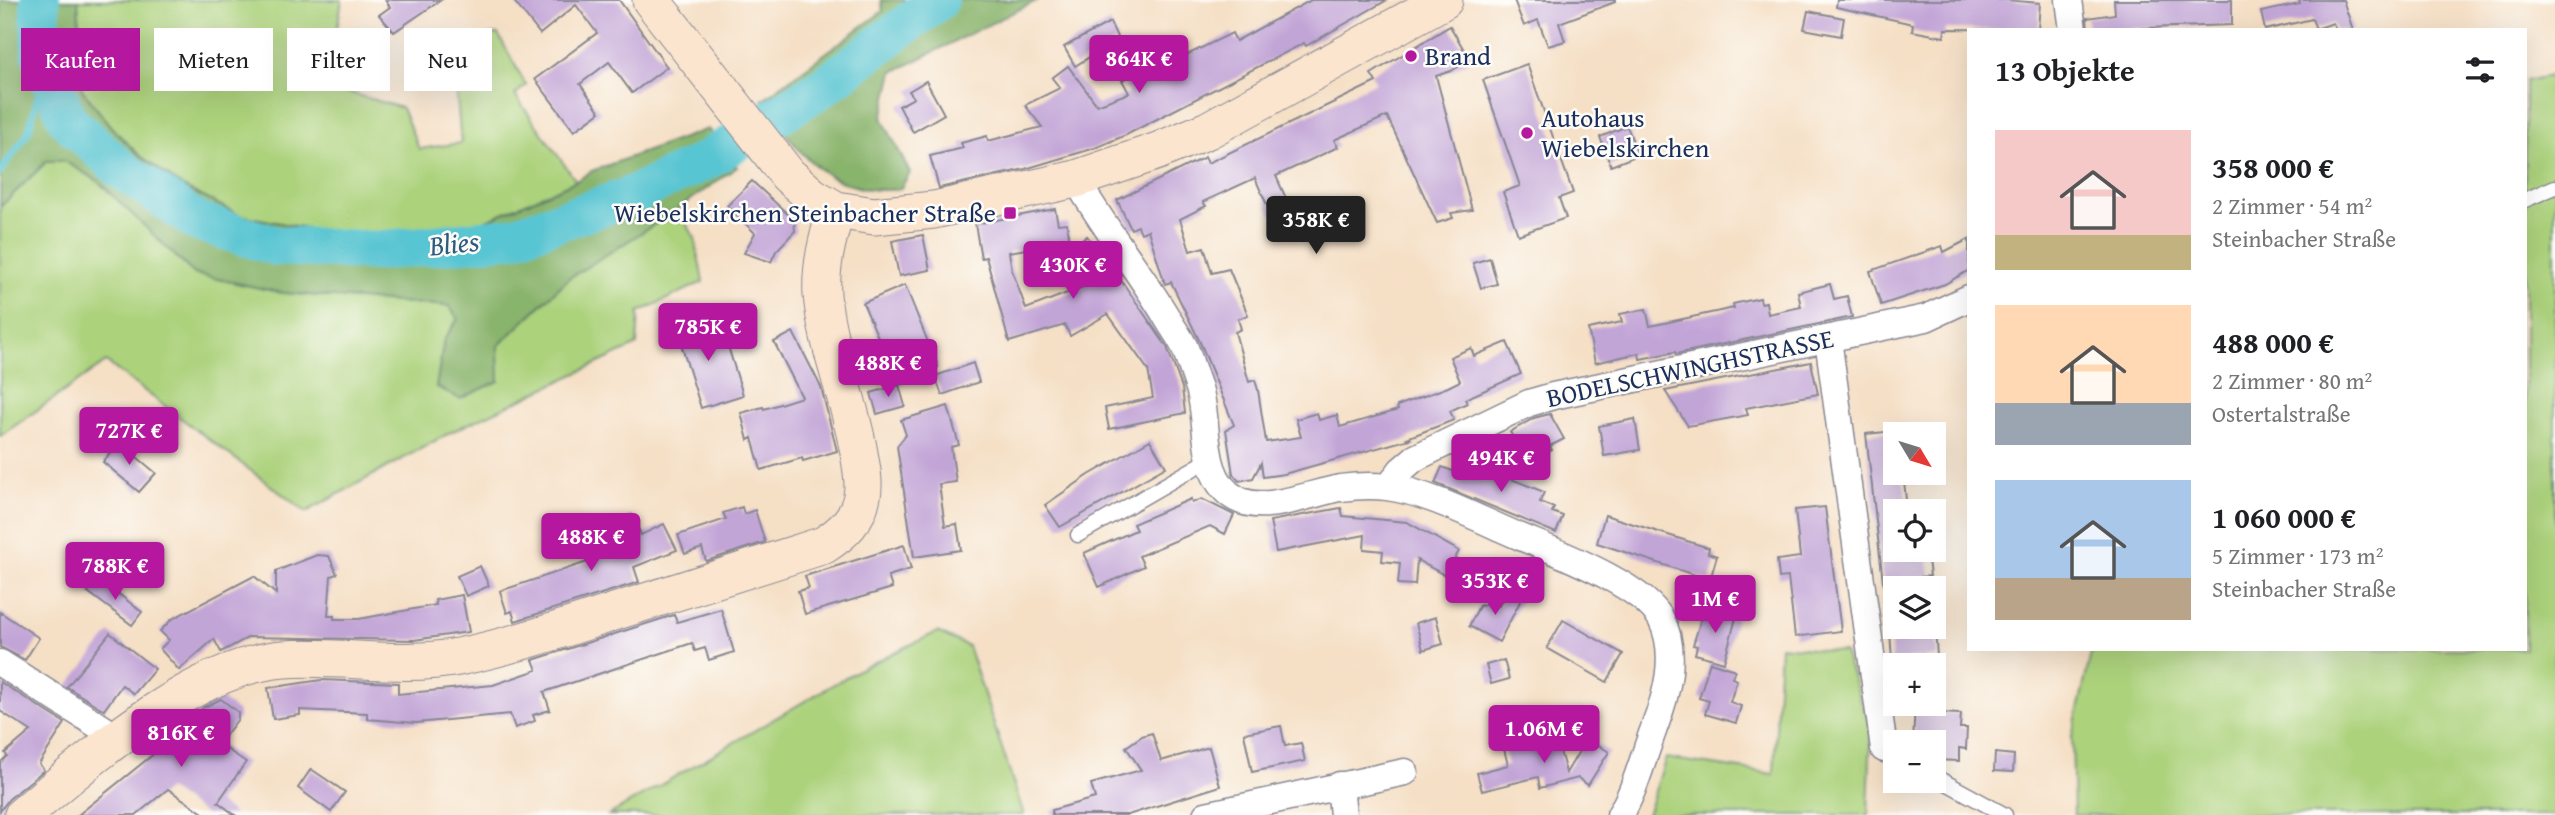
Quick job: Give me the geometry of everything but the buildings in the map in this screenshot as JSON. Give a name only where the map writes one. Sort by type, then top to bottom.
[{"type":"main road","points":[[651,0],[773,159],[812,196],[836,210],[874,216],[934,210],[1076,179],[1158,151],[1208,130],[1444,0]]},
{"type":"main road","points":[[23,815],[159,709],[198,684],[230,671],[281,659],[414,663],[458,657],[558,630],[824,545],[842,533],[854,518],[862,496],[863,481],[855,428],[827,324],[822,294],[823,268],[836,210]]},
{"type":"street","points":[[2069,0],[2073,28]]},
{"type":"street","points":[[1076,179],[1089,203],[1154,296],[1184,347],[1200,392],[1215,478],[1236,499],[1252,505],[1270,504],[1341,488],[1389,487],[1419,494],[1559,553],[1621,584],[1661,618],[1668,642],[1670,669],[1662,706],[1620,815]]},
{"type":"street","name":"BODELSCHWINGHSTRASSE","points":[[1389,487],[1401,470],[1415,458],[1529,403],[1926,318],[1967,299]]},
{"type":"street","points":[[1828,339],[1887,730]]},
{"type":"street","points":[[0,663],[104,729],[116,740]]},
{"type":"street","points":[[1206,815],[1405,772]]},
{"type":"street","points":[[1340,785],[1343,815]]},
{"type":"lane","points":[[2527,199],[2555,187]]},
{"type":"lane","points":[[1078,535],[1210,459]]},
{"type":"lane","points":[[1946,783],[2005,815]]},
{"type":"green space","points":[[1,0],[78,0],[79,28],[21,28],[21,91],[83,91],[112,128],[138,154],[183,187],[239,215],[310,229],[396,235],[480,223],[576,181],[592,171],[708,129],[737,167],[668,216],[569,278],[498,346],[499,381],[460,399],[436,387],[444,340],[458,319],[449,306],[283,293],[194,274],[98,181],[64,161],[47,161],[0,207]]},
{"type":"green space","points":[[78,0],[342,0],[337,28],[287,28],[287,91],[344,91],[402,108],[419,149],[461,143],[456,91],[492,91],[492,35],[498,34],[526,85],[515,95],[576,181],[480,223],[396,235],[310,229],[239,215],[183,187],[138,154],[112,128],[84,91],[140,91],[140,28],[79,28]]},
{"type":"green space","points":[[881,0],[1038,0],[893,72],[882,118],[910,173],[900,189],[875,190],[854,186],[818,167],[803,154],[762,100],[883,11]]},
{"type":"green space","points":[[2555,75],[2555,815],[2074,815],[2072,736],[2092,651],[2527,651],[2527,81]]},
{"type":"green space","points":[[47,161],[64,161],[98,181],[195,274],[283,293],[449,306],[458,319],[444,340],[498,346],[569,278],[668,216],[686,223],[695,238],[703,282],[639,312],[637,345],[451,432],[306,512],[106,362],[0,436],[0,207]]},
{"type":"green space","points":[[937,632],[968,646],[1024,815],[609,815],[860,669]]},
{"type":"green space","points":[[1780,646],[1844,652],[1871,729],[1868,815],[1647,815],[1666,758],[1774,774]]},
{"type":"waterway","name":"Blies","points":[[40,0],[41,55],[68,121],[122,170],[198,222],[276,246],[377,251],[513,237],[626,198],[705,161],[824,86],[939,0]]},
{"type":"waterway","points":[[0,172],[28,133],[39,91]]},
{"type":"place","name":"Brand","points":[[1411,56]]},
{"type":"place","name":"Autohaus Wiebelskirchen","points":[[1527,133]]},
{"type":"place","name":"Wiebelskirchen Steinbacher Straße","points":[[1010,213]]}]
